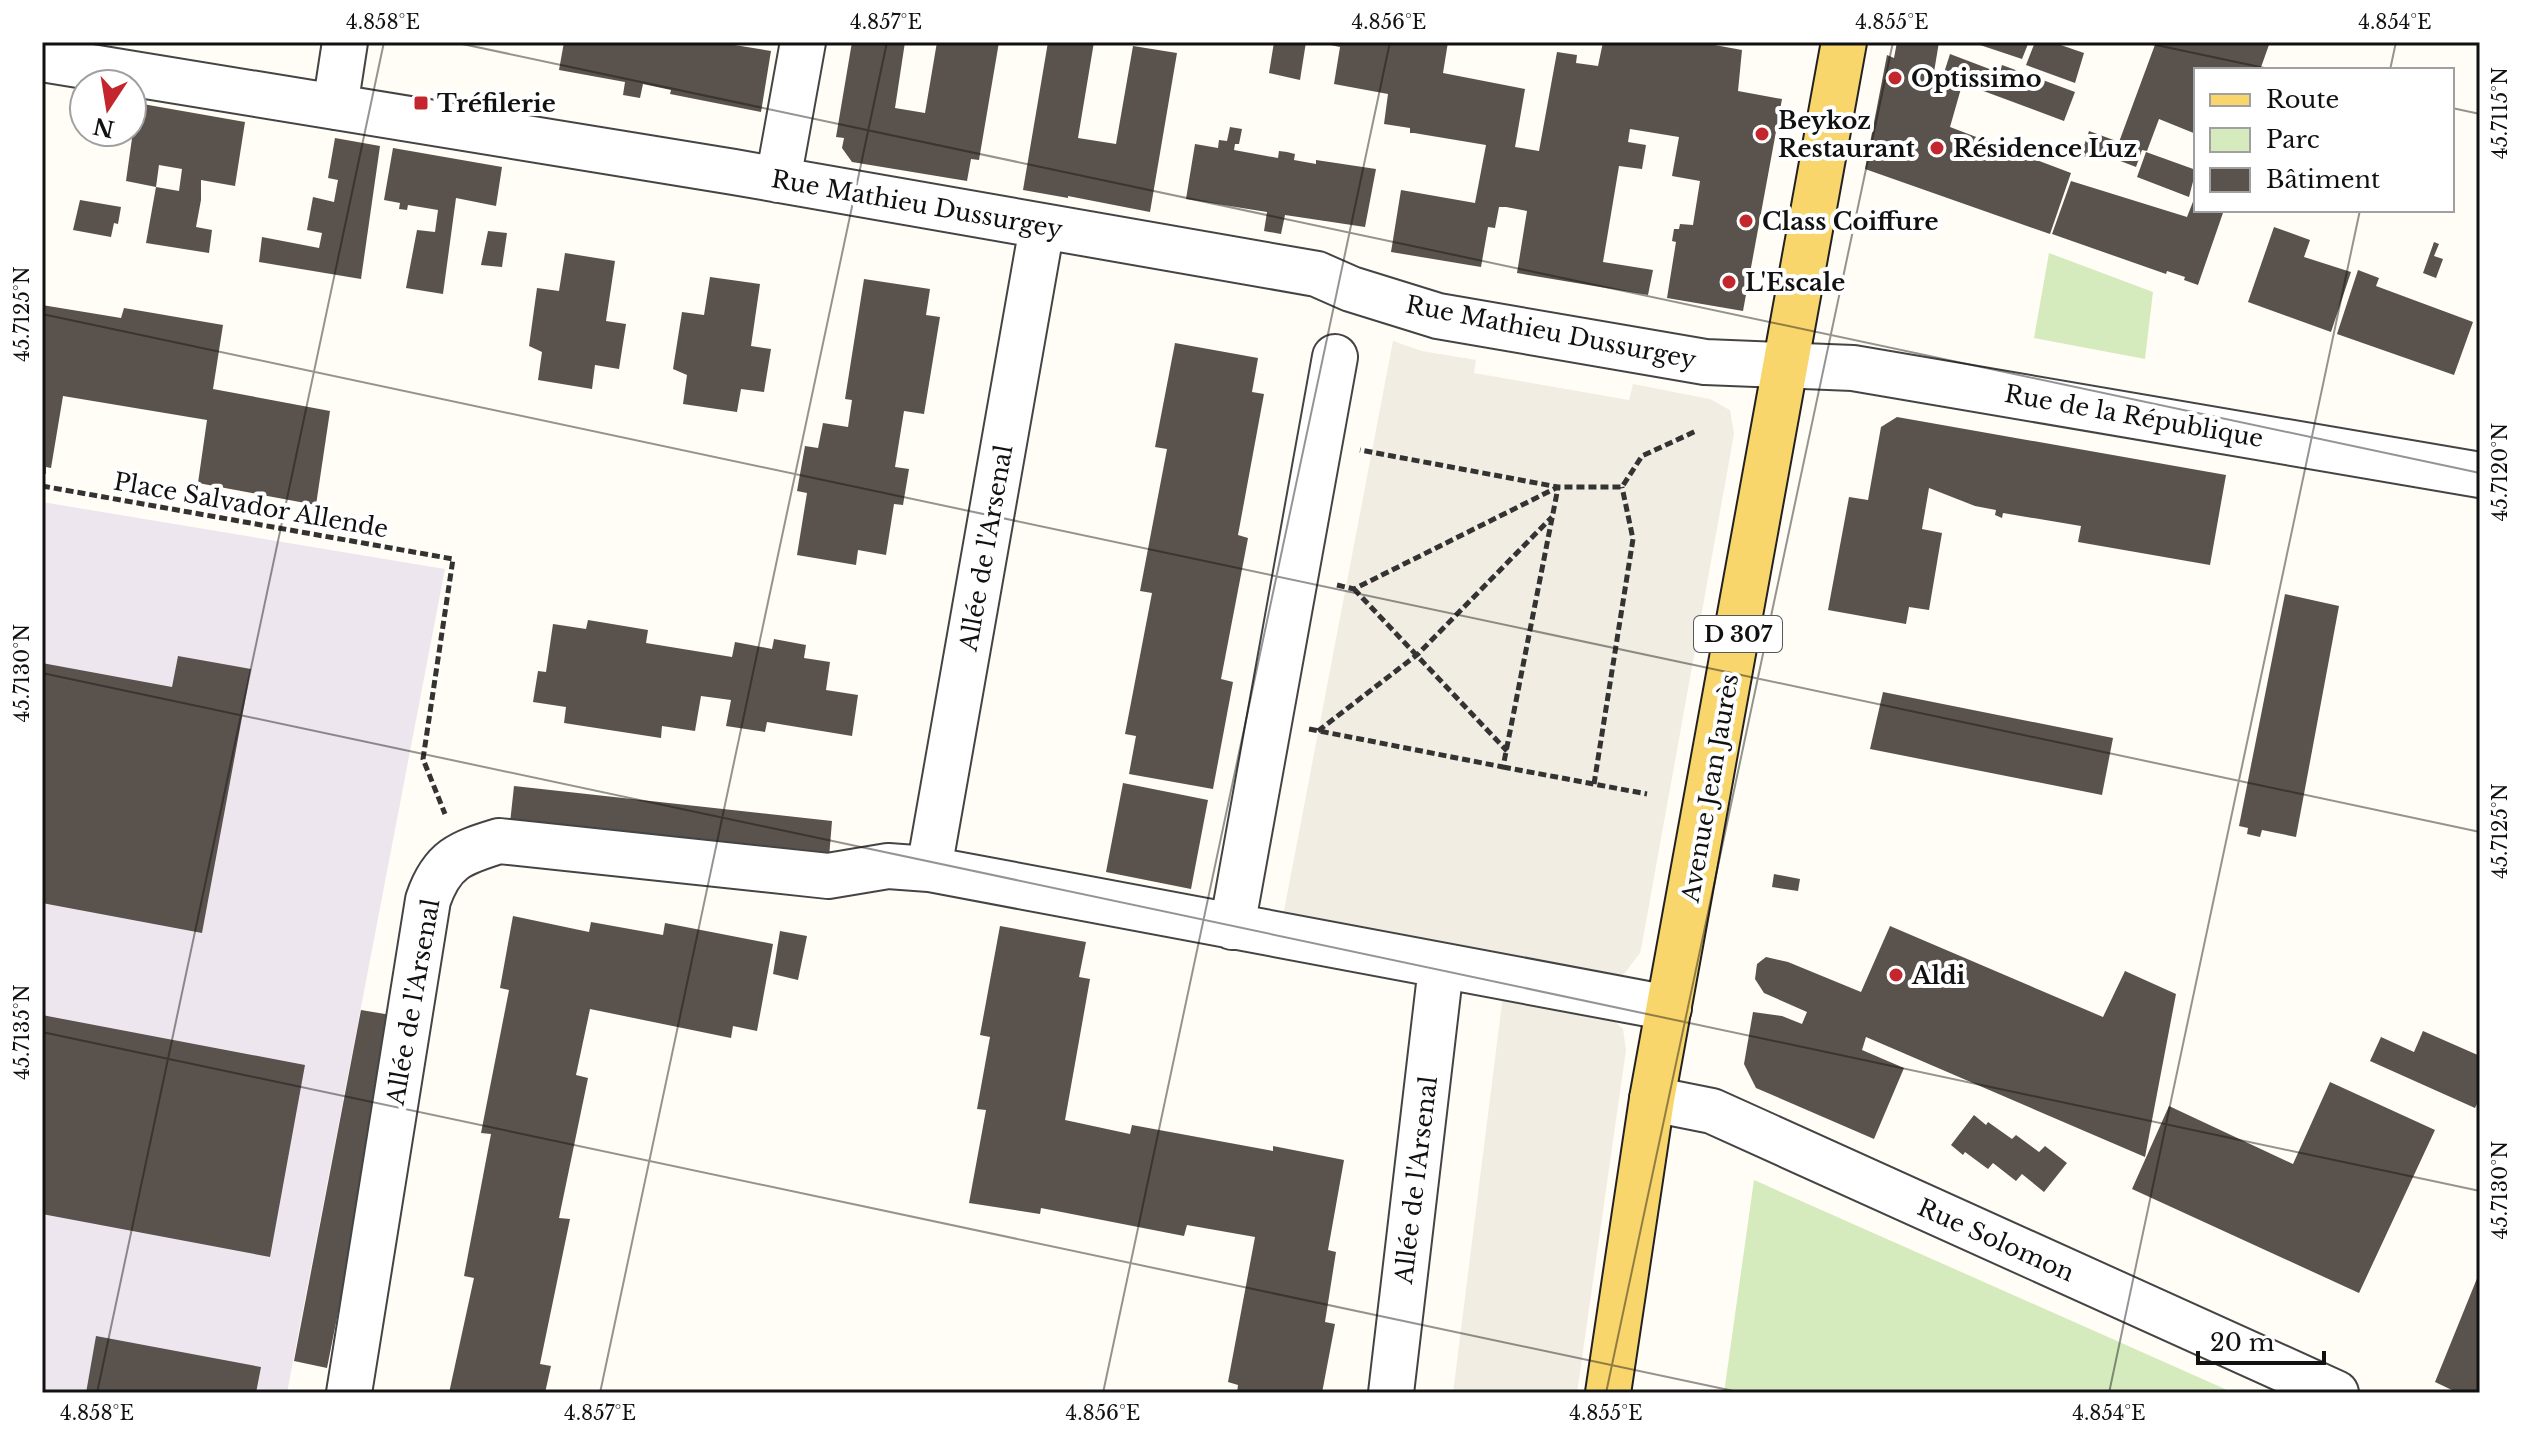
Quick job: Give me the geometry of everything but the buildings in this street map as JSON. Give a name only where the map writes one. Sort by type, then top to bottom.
[{"type":"main road","name":"Avenue Jean Jaurès","points":[[1608,1393],[1652,1099],[1844,42]]},
{"type":"street","points":[[335,107],[345,42]]},
{"type":"street","points":[[778,180],[803,42]]},
{"type":"street","name":"Rue Mathieu Dussurgey","points":[[42,59],[778,180],[1317,274],[1351,289],[1438,316],[1705,362],[1787,365]]},
{"type":"street","name":"Allée de l'Arsenal","points":[[929,869],[1042,227]]},
{"type":"street","points":[[1232,927],[1335,357]]},
{"type":"street","name":"Rue de la République","points":[[1787,365],[1853,368],[2480,475]]},
{"type":"street","name":"Allée de l'Arsenal","points":[[349,1393],[428,900],[436,876],[464,851],[499,841],[828,876],[888,866],[929,869],[1669,1008]]},
{"type":"street","name":"Allée de l'Arsenal","points":[[1391,1393],[1441,967]]},
{"type":"street","name":"Rue Solomon","points":[[1652,1099],[1712,1111],[2336,1393]]},
{"type":"path","points":[[1594,784],[1633,539],[1622,487],[1642,456],[1696,431]]},
{"type":"path","points":[[1350,448],[1558,487],[1622,487]]},
{"type":"path","name":"Place Salvador Allende","points":[[42,486],[453,559],[423,759],[448,821]]},
{"type":"path","points":[[1354,589],[1558,487]]},
{"type":"path","points":[[1503,767],[1558,487]]},
{"type":"path","points":[[1318,731],[1418,654],[1553,516]]},
{"type":"path","points":[[1297,577],[1354,589],[1507,751]]},
{"type":"path","points":[[1271,721],[1647,794]]},
{"type":"shaded area","points":[[1393,341],[1422,351],[1476,360],[1474,373],[1629,400],[1633,384],[1710,399],[1730,410],[1734,434],[1642,944],[1640,953],[1624,974],[1608,978],[1283,916]]},
{"type":"shaded area","points":[[42,502],[445,569],[287,1393],[42,1393]]},
{"type":"shaded area","points":[[1503,995],[1610,1017],[1623,1029],[1626,1050],[1577,1393],[1453,1393]]},
{"type":"green space","points":[[2049,253],[2153,292],[2145,359],[2034,338]]},
{"type":"green space","points":[[1754,1180],[2234,1393],[1724,1393]]},
{"type":"place","name":"Optissimo","points":[[1895,78]]},
{"type":"place","name":"Tréfilerie","points":[[421,103]]},
{"type":"place","name":"Beykoz Restaurant","points":[[1762,134]]},
{"type":"place","name":"Résidence Luz","points":[[1937,148]]},
{"type":"place","name":"Class Coiffure","points":[[1746,221]]},
{"type":"place","name":"L'Escale","points":[[1729,282]]},
{"type":"place","name":"Aldi","points":[[1896,975]]}]
